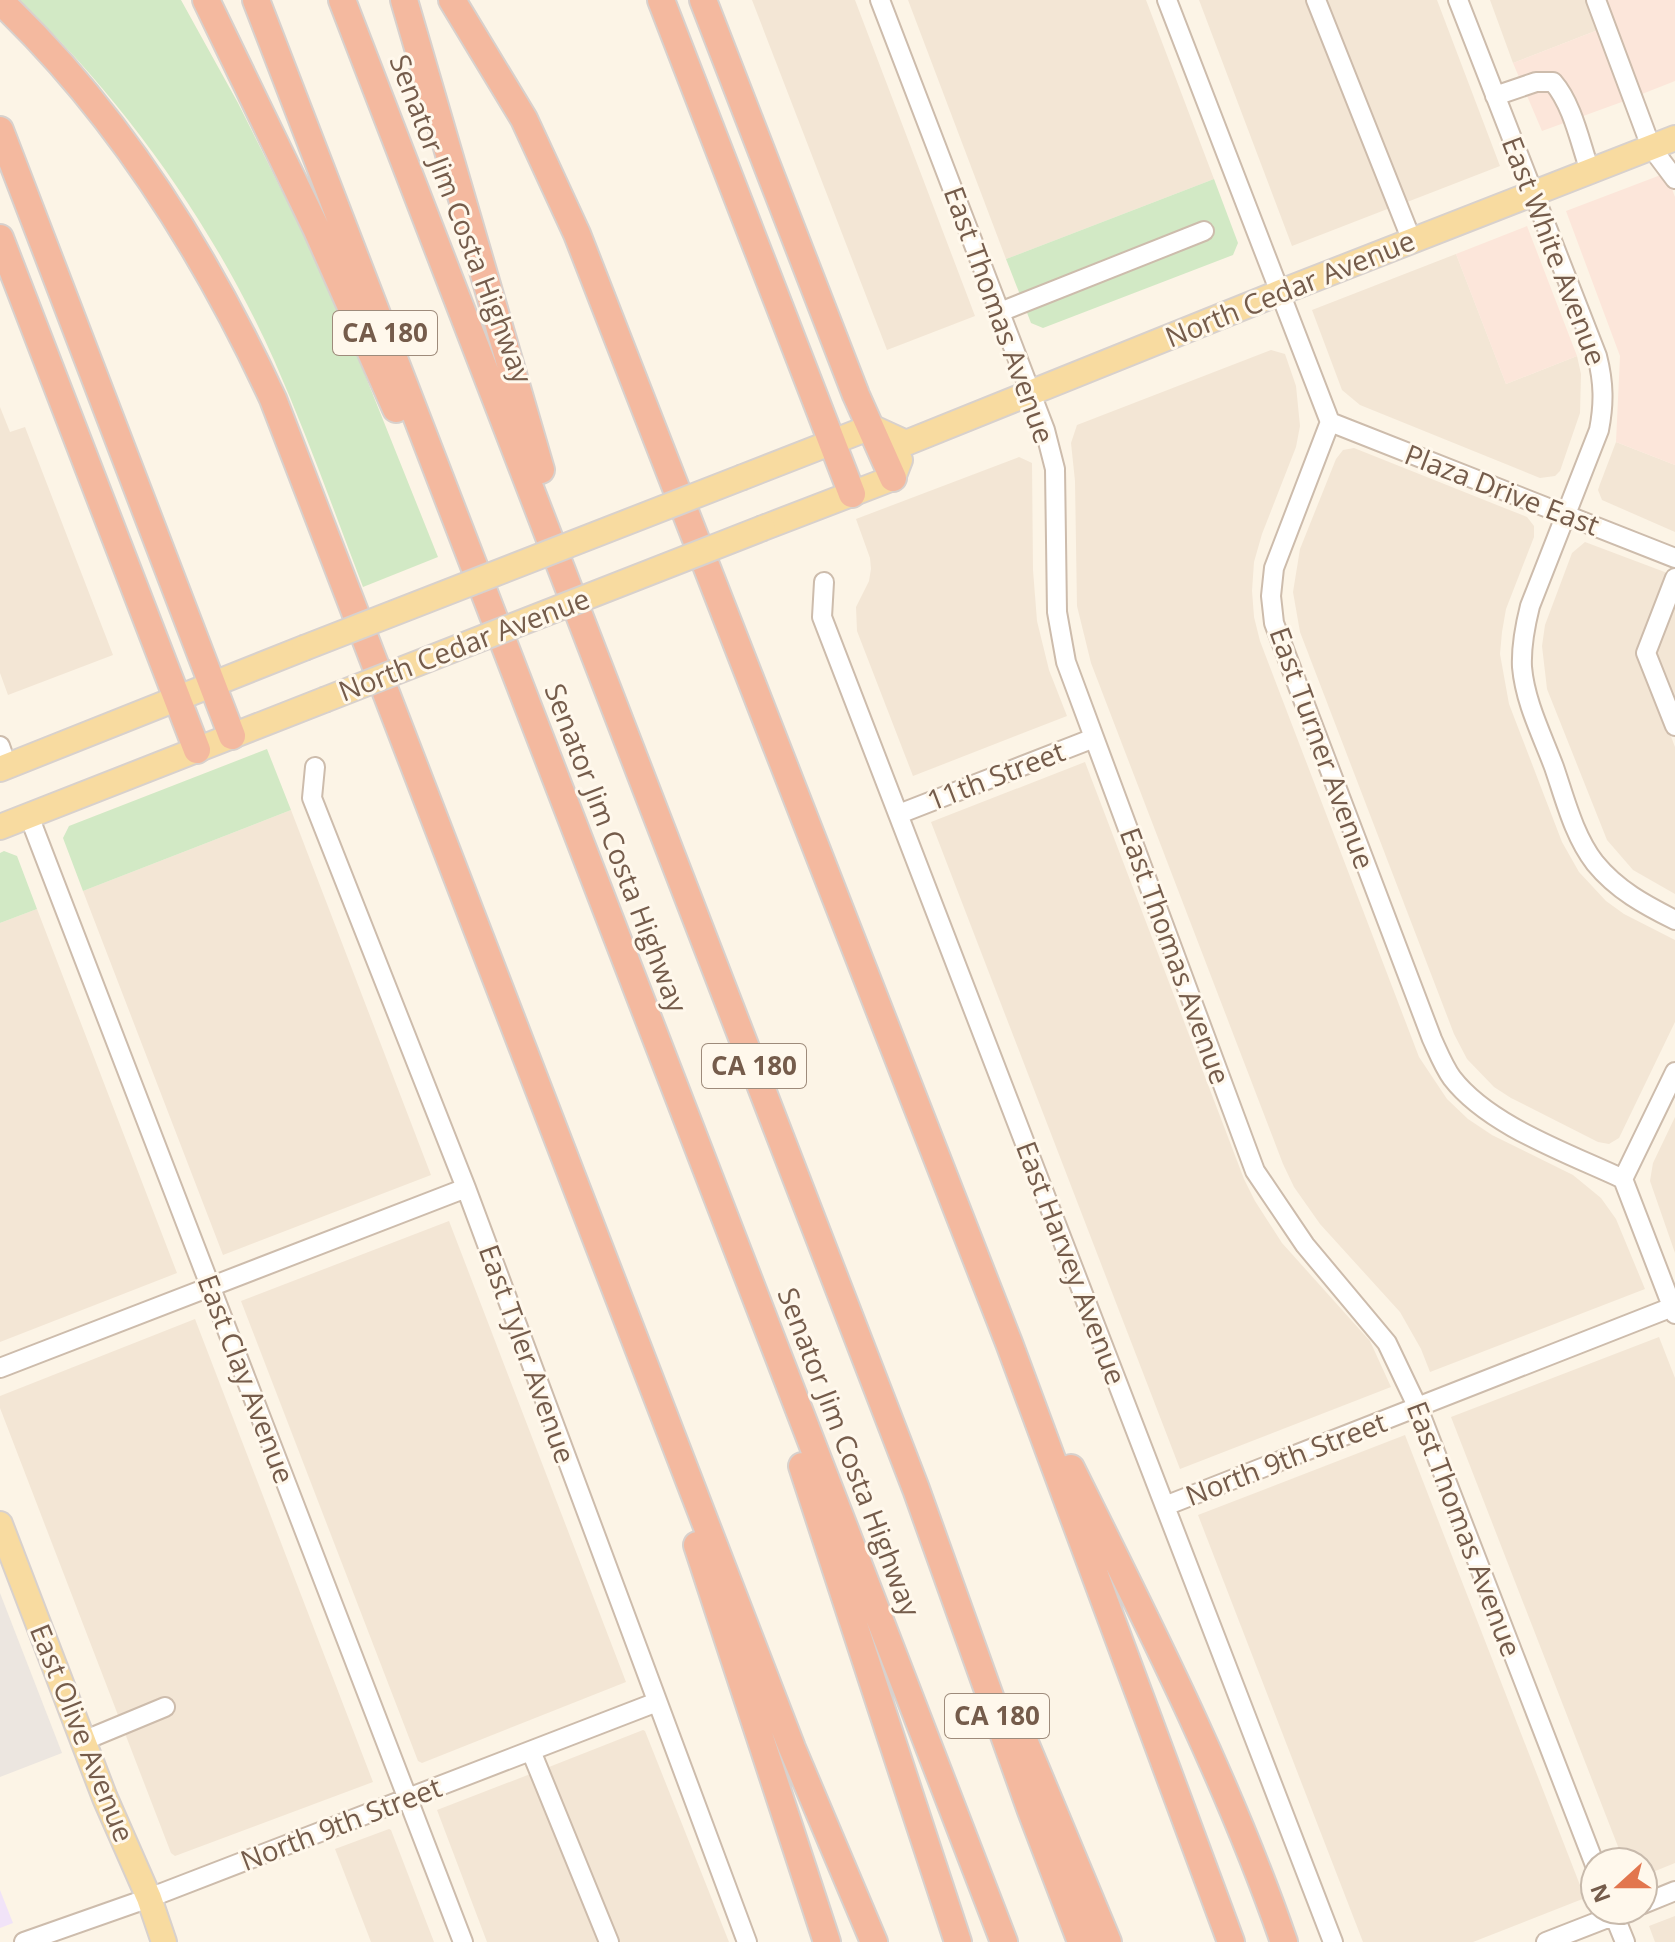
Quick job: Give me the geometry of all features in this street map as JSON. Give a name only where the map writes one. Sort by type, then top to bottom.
[{"type":"highway","points":[[206,0],[316,228],[513,667]]},
{"type":"highway","name":"Senator Jim Costa Highway","points":[[256,0],[1004,1942]]},
{"type":"highway","name":"Senator Jim Costa Highway","points":[[342,0],[916,1489],[1081,1942]]},
{"type":"highway","points":[[404,0],[591,642]]},
{"type":"highway","points":[[452,0],[524,119],[577,234],[1009,1343],[1231,1942]]},
{"type":"highway","points":[[661,0],[852,494]]},
{"type":"highway","points":[[703,0],[893,478]]},
{"type":"highway","points":[[2,2],[96,107],[146,171],[186,232],[251,352],[292,445],[798,1763],[874,1942]]},
{"type":"highway","points":[[0,130],[232,736]]},
{"type":"highway","points":[[0,238],[197,750]]},
{"type":"highway","points":[[708,1177],[958,1942]]},
{"type":"highway","points":[[591,1222],[827,1942]]},
{"type":"highway","points":[[1009,1343],[1142,1610],[1205,1745],[1252,1855],[1284,1942]]},
{"type":"highway","points":[[916,1489],[1108,1942]]},
{"type":"main road","name":"North Cedar Avenue","points":[[906,443],[1675,138]]},
{"type":"main road","name":"North Cedar Avenue","points":[[2,760],[176,699],[871,427]]},
{"type":"main road","points":[[871,427],[906,443],[893,478]]},
{"type":"main road","name":"North Cedar Avenue","points":[[0,827],[893,478]]},
{"type":"main road","name":"East Olive Avenue","points":[[0,1524],[164,1942]]},
{"type":"street","name":"East Thomas Avenue","points":[[880,0],[1031,393],[1055,469],[1057,612],[1066,662],[1255,1171],[1305,1245],[1387,1343],[1418,1408],[1588,1846]]},
{"type":"street","points":[[1167,0],[1330,422]]},
{"type":"street","points":[[1316,0],[1412,241]]},
{"type":"street","name":"East White Avenue","points":[[1458,0],[1597,356],[1603,380],[1604,405],[1599,430],[1530,606],[1523,636],[1522,667],[1528,698],[1578,834],[1594,861],[1613,882],[1639,902],[1675,920]]},
{"type":"street","points":[[1596,0],[1651,147],[1675,179]]},
{"type":"street","points":[[1495,96],[1536,82],[1553,82],[1560,90],[1590,171]]},
{"type":"street","points":[[1000,312],[1204,231]]},
{"type":"street","name":"Plaza Drive East","points":[[1330,422],[1675,558]]},
{"type":"street","name":"East Turner Avenue","points":[[1330,422],[1274,568],[1271,596],[1274,623],[1432,1039],[1451,1076],[1474,1101],[1499,1120],[1623,1179]]},
{"type":"street","points":[[1675,578],[1646,653],[1675,726]]},
{"type":"street","name":"East Harvey Avenue","points":[[824,582],[822,617],[1333,1942]]},
{"type":"street","name":"11th Street","points":[[899,814],[1094,738]]},
{"type":"street","name":"East Tyler Avenue","points":[[315,767],[312,798],[466,1188],[747,1942]]},
{"type":"street","name":"East Clay Avenue","points":[[29,816],[463,1942]]},
{"type":"street","points":[[1674,1309],[1623,1179],[1675,1072]]},
{"type":"street","points":[[0,1368],[466,1188]]},
{"type":"street","name":"North 9th Street","points":[[1165,1506],[1674,1309]]},
{"type":"street","name":"North 9th Street","points":[[26,1942],[149,1898],[657,1702]]},
{"type":"street","points":[[83,1741],[165,1707]]},
{"type":"street","points":[[531,1751],[609,1942]]},
{"type":"street","points":[[1546,1942],[1584,1926]]},
{"type":"shaded area","points":[[752,0],[855,0],[975,316],[887,350]]},
{"type":"shaded area","points":[[908,0],[1146,0],[1214,179],[1006,259]]},
{"type":"shaded area","points":[[1199,0],[1311,0],[1390,208],[1292,246]]},
{"type":"shaded area","points":[[1325,0],[1437,0],[1500,166],[1402,204]]},
{"type":"shaded area","points":[[1490,0],[1593,0],[1603,28],[1513,63]]},
{"type":"shaded area","points":[[1607,0],[1675,0],[1675,81],[1642,94]]},
{"type":"shaded area","points":[[1603,28],[1630,99],[1542,131],[1513,63]]},
{"type":"shaded area","points":[[1666,173],[1675,197],[1675,465],[1616,442],[1620,356],[1566,211]]},
{"type":"shaded area","points":[[1527,226],[1577,356],[1506,384],[1456,254]]},
{"type":"shaded area","points":[[1456,254],[1506,384],[1577,356],[1581,374],[1580,413],[1560,471],[1555,476],[1540,478],[1360,405],[1342,390],[1312,310]]},
{"type":"shaded area","points":[[1271,350],[1285,354],[1296,386],[1300,426],[1296,447],[1254,562],[1254,617],[1260,641],[1419,1057],[1447,1099],[1468,1119],[1492,1135],[1573,1175],[1601,1198],[1616,1219],[1645,1289],[1430,1372],[1400,1312],[1320,1224],[1294,1187],[1283,1164],[1091,663],[1077,606],[1075,481],[1071,443],[1077,425]]},
{"type":"shaded area","points":[[0,407],[10,432],[25,427],[113,655],[8,695],[0,673]]},
{"type":"shaded area","points":[[1616,442],[1675,465],[1675,532],[1602,500],[1598,490]]},
{"type":"shaded area","points":[[1354,448],[1527,517],[1534,526],[1534,537],[1506,609],[1502,632],[1500,654],[1509,704],[1562,842],[1579,872],[1606,901],[1624,914],[1675,940],[1675,1022],[1619,1138],[1609,1144],[1598,1142],[1511,1098],[1494,1087],[1467,1059],[1454,1034],[1300,632],[1293,592],[1300,549],[1336,459],[1343,450]]},
{"type":"shaded area","points":[[1019,457],[1032,463],[1037,621],[1049,670],[1067,716],[913,776],[857,631],[856,607],[869,581],[871,569],[856,519]]},
{"type":"shaded area","points":[[1585,542],[1670,574],[1639,652],[1675,747],[1675,894],[1633,870],[1607,840],[1547,689],[1542,646],[1545,625],[1572,553]]},
{"type":"shaded area","points":[[1675,606],[1675,701],[1656,652]]},
{"type":"shaded area","points":[[1085,762],[1244,1179],[1282,1243],[1370,1341],[1391,1387],[1180,1469],[931,822]]},
{"type":"shaded area","points":[[291,810],[431,1175],[223,1255],[83,891]]},
{"type":"shaded area","points":[[37,909],[177,1273],[0,1342],[0,923]]},
{"type":"shaded area","points":[[1675,1117],[1675,1253],[1650,1181],[1653,1163]]},
{"type":"shaded area","points":[[449,1221],[626,1682],[422,1763],[418,1761],[241,1301]]},
{"type":"shaded area","points":[[195,1319],[373,1782],[175,1856],[171,1853],[0,1408],[0,1396]]},
{"type":"shaded area","points":[[1659,1337],[1675,1378],[1675,1863],[1659,1870],[1659,1846],[1618,1846],[1451,1417]]},
{"type":"shaded area","points":[[1405,1435],[1579,1883],[1579,1900],[1473,1942],[1363,1942],[1198,1515]]},
{"type":"shaded area","points":[[0,1593],[62,1753],[0,1777]]},
{"type":"shaded area","points":[[643,1730],[729,1942],[616,1942],[549,1767]]},
{"type":"shaded area","points":[[533,1773],[598,1942],[487,1942],[437,1810]]},
{"type":"shaded area","points":[[389,1829],[434,1942],[371,1942],[335,1849]]},
{"type":"shaded area","points":[[0,1890],[13,1923],[0,1928]]},
{"type":"shaded area","points":[[1675,1916],[1675,1942],[1655,1942],[1649,1926],[1659,1926],[1659,1922]]},
{"type":"green space","points":[[19,0],[181,0],[238,103],[329,285],[438,557],[363,587],[286,388],[224,261],[164,168],[130,123],[58,39]]},
{"type":"green space","points":[[1214,179],[1238,243],[1233,255],[1043,328],[1031,323],[1006,259]]},
{"type":"green space","points":[[267,749],[291,810],[83,891],[63,838],[69,826]]},
{"type":"green space","points":[[4,851],[17,856],[37,909],[0,923],[0,853]]}]
